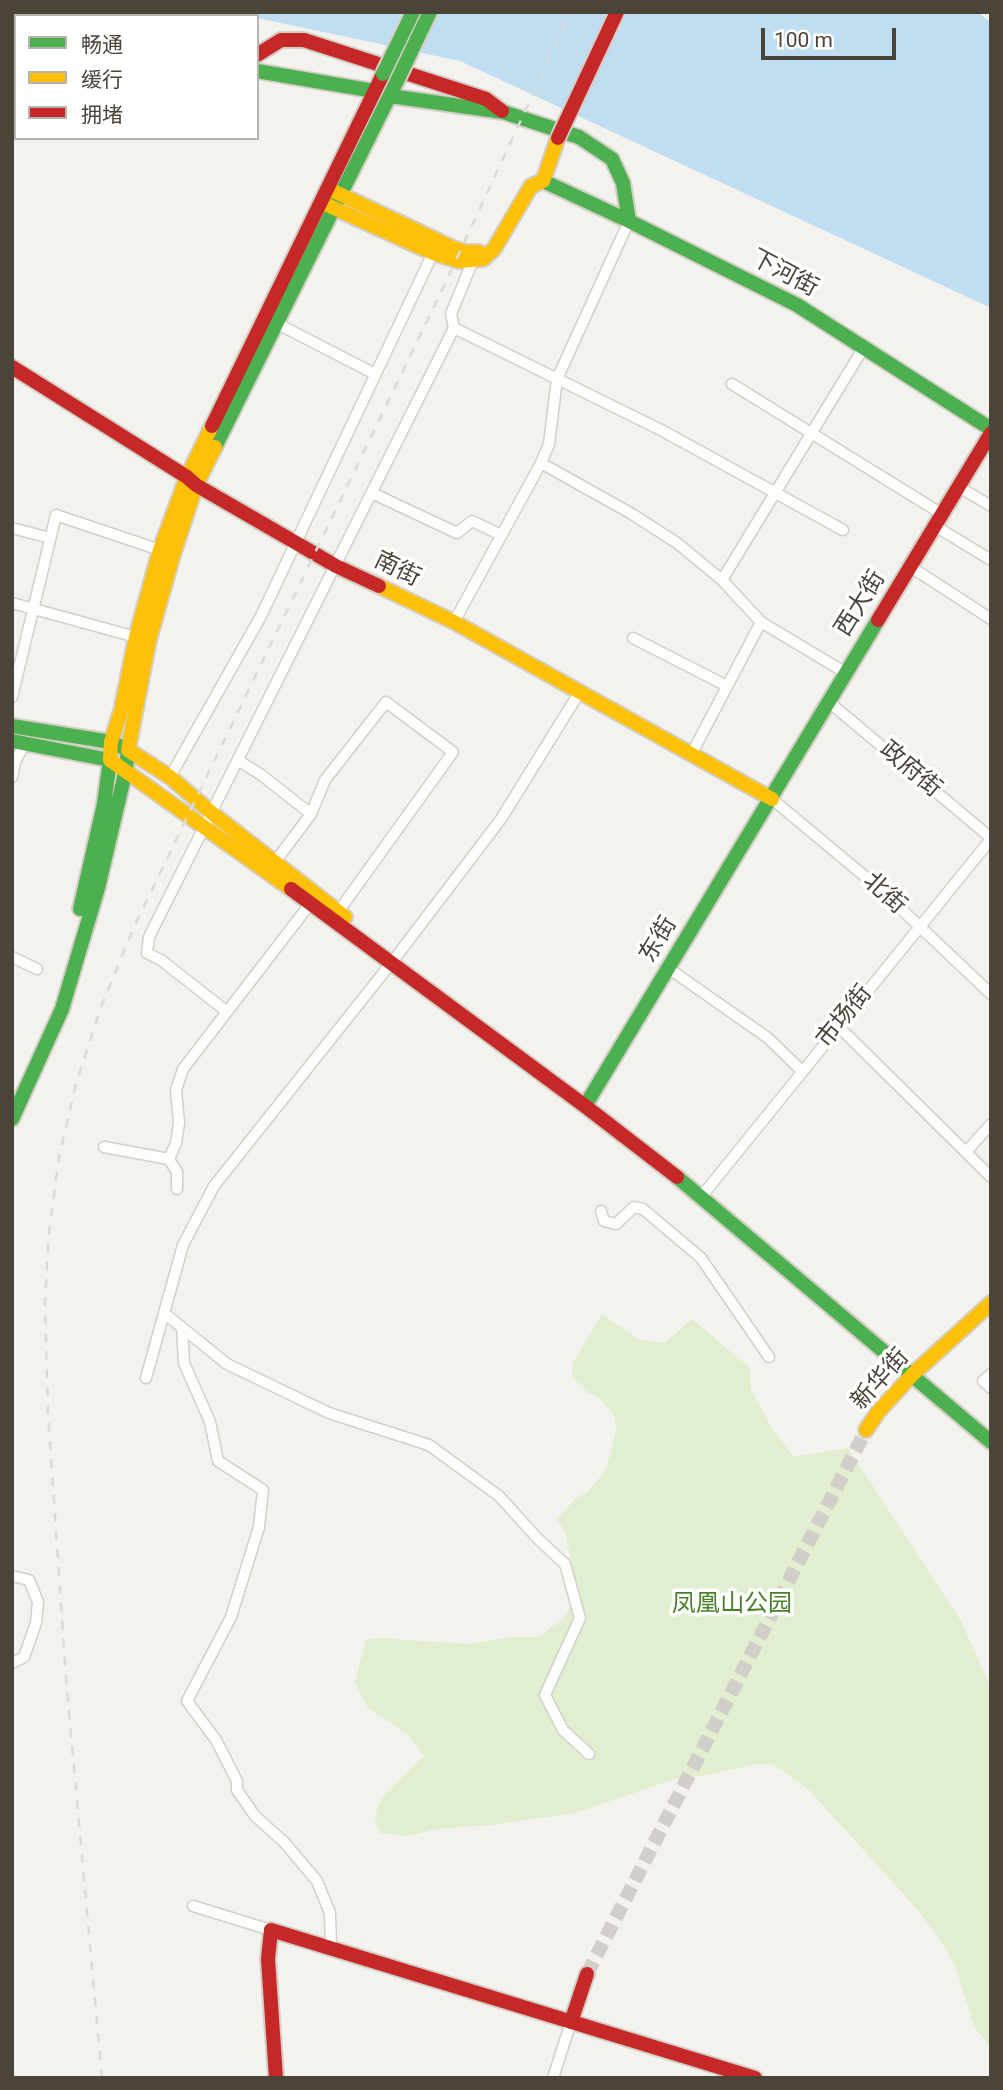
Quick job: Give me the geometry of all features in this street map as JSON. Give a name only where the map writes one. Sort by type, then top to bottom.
[{"type":"main road","points":[[12,1096],[53,1006],[84,895],[104,804],[111,742],[160,550],[327,187],[413,12]]},
{"type":"main road","points":[[12,1119],[62,1009],[98,888],[126,769],[149,640],[192,481],[278,324],[430,12]]},
{"type":"main road","points":[[327,187],[453,248],[483,259],[494,249],[531,186],[543,181],[558,138],[617,12]]},
{"type":"main road","points":[[259,53],[281,40],[304,40],[486,99],[503,112]]},
{"type":"main road","points":[[259,71],[374,91]]},
{"type":"main road","points":[[390,96],[503,112],[579,136],[612,159],[623,183],[629,220]]},
{"type":"main road","name":"下河街","points":[[543,181],[629,220],[797,305],[991,431]]},
{"type":"main road","points":[[320,202],[433,253],[459,261],[475,256]]},
{"type":"main road","name":"南街","points":[[12,367],[192,481],[336,566],[454,622],[772,799]]},
{"type":"main road","name":"西大街","points":[[772,799],[991,431]]},
{"type":"main road","points":[[16,736],[111,742],[170,777],[209,820],[310,904],[587,1102],[704,1193],[991,1430]]},
{"type":"main road","points":[[16,736],[110,760],[126,769],[275,862],[338,912],[393,961]]},
{"type":"main road","name":"东街","points":[[587,1102],[772,799]]},
{"type":"main road","name":"新华街","points":[[920,1374],[991,1303]]},
{"type":"main road","name":"新华街","points":[[920,1374],[991,1315]]},
{"type":"main road","points":[[920,1374],[991,1442]]},
{"type":"main road","points":[[276,2078],[268,1959],[271,1930],[755,2078]]},
{"type":"main road","points":[[572,2022],[587,1974]]},
{"type":"street","points":[[454,622],[541,463],[549,444],[556,379],[629,220]]},
{"type":"street","points":[[170,777],[261,616],[433,253]]},
{"type":"street","points":[[226,1012],[161,960],[147,953],[149,937],[454,328],[451,314],[475,256]]},
{"type":"street","points":[[278,324],[375,374]]},
{"type":"street","points":[[454,328],[663,431],[843,530]]},
{"type":"street","points":[[722,580],[864,347]]},
{"type":"street","points":[[732,384],[812,433],[939,520],[991,560]]},
{"type":"street","points":[[541,463],[677,542],[722,580],[761,622],[846,673]]},
{"type":"street","points":[[959,487],[991,506]]},
{"type":"street","points":[[372,493],[457,533],[472,521],[500,535]]},
{"type":"street","points":[[12,697],[56,515],[160,550]]},
{"type":"street","points":[[12,528],[50,538]]},
{"type":"street","points":[[911,567],[991,619]]},
{"type":"street","points":[[12,603],[136,637]]},
{"type":"street","points":[[691,755],[761,622]]},
{"type":"street","points":[[633,638],[727,686]]},
{"type":"street","points":[[146,1378],[183,1245],[214,1186],[393,961],[501,819],[579,693]]},
{"type":"street","points":[[275,862],[311,814],[325,780],[386,702],[453,752],[338,912]]},
{"type":"street","name":"政府街","points":[[829,702],[991,839]]},
{"type":"street","points":[[12,777],[16,736]]},
{"type":"street","points":[[239,761],[311,814]]},
{"type":"street","name":"北街","points":[[772,799],[880,889],[991,994]]},
{"type":"street","name":"市场街","points":[[704,1193],[991,839]]},
{"type":"street","points":[[169,1159],[176,1143],[179,1123],[176,1090],[179,1076],[187,1062],[310,904]]},
{"type":"street","points":[[12,957],[37,969]]},
{"type":"street","points":[[668,968],[768,1038],[802,1071]]},
{"type":"street","points":[[838,1026],[991,1177]]},
{"type":"street","points":[[966,1152],[991,1124]]},
{"type":"street","points":[[104,1147],[169,1159],[177,1172],[177,1189]]},
{"type":"street","points":[[601,1211],[604,1221],[617,1224],[634,1207],[643,1209],[701,1258],[769,1357]]},
{"type":"street","points":[[164,1313],[227,1364],[317,1407],[429,1445],[499,1496],[565,1564],[580,1618],[545,1695],[563,1730],[589,1754]]},
{"type":"street","points":[[182,1328],[184,1363],[210,1422],[218,1461],[263,1490],[259,1527],[231,1616],[187,1701],[216,1740],[237,1781],[237,1790],[255,1816],[284,1842],[317,1881],[330,1913],[331,1948]]},
{"type":"street","points":[[991,1374],[983,1381],[991,1388]]},
{"type":"street","points":[[12,1576],[29,1580],[38,1602],[36,1623],[24,1657],[12,1663]]},
{"type":"street","points":[[192,1906],[271,1930]]},
{"type":"street","points":[[553,2078],[572,2022]]},
{"type":"green space","name":"凤凰山公园","points":[[602,1314],[640,1340],[665,1343],[692,1319],[750,1368],[751,1389],[772,1429],[794,1457],[848,1448],[961,1621],[991,1688],[991,2048],[974,2027],[957,1971],[943,1944],[917,1909],[808,1789],[772,1764],[757,1764],[675,1779],[575,1813],[438,1829],[408,1836],[380,1833],[375,1821],[378,1806],[385,1794],[424,1756],[407,1734],[368,1708],[361,1695],[355,1682],[366,1640],[380,1638],[469,1644],[512,1637],[539,1637],[566,1616],[571,1603],[574,1574],[565,1531],[557,1519],[576,1498],[588,1492],[606,1470],[616,1430],[615,1417],[600,1398],[587,1392],[572,1377],[573,1363]]},
{"type":"water","points":[[229,12],[978,12],[991,23],[991,308],[460,61],[259,18],[259,14]]},
{"type":"tunnel","points":[[587,1974],[866,1430]]},
{"type":"railway","points":[[102,2078],[66,1678],[48,1412],[45,1301],[49,1232],[59,1157],[76,1084],[101,1007],[134,927],[443,288],[571,12]]},
{"type":"traffic: fast","points":[[383,74],[413,12]]},
{"type":"traffic: fast","points":[[397,81],[430,12]]},
{"type":"traffic: fast","points":[[259,71],[374,91]]},
{"type":"traffic: fast","points":[[215,447],[397,81]]},
{"type":"traffic: fast","points":[[390,96],[503,112],[579,137],[612,159],[623,183],[629,221]]},
{"type":"traffic: fast","points":[[543,181],[797,305],[991,429]]},
{"type":"traffic: fast","points":[[585,1106],[878,620]]},
{"type":"traffic: fast","points":[[12,726],[111,742],[128,750],[98,888],[62,1009],[12,1119]]},
{"type":"traffic: fast","points":[[12,741],[110,760],[104,804],[80,909]]},
{"type":"traffic: fast","points":[[677,1177],[991,1442]]},
{"type":"traffic: slow","points":[[325,204],[433,253],[459,261],[483,259],[494,249],[531,186],[543,181],[558,138]]},
{"type":"traffic: slow","points":[[331,190],[453,248],[465,252],[479,252]]},
{"type":"traffic: slow","points":[[212,426],[187,477],[160,550],[136,637],[121,711],[111,742],[110,760],[291,889]]},
{"type":"traffic: slow","points":[[215,447],[196,485],[173,555],[149,640],[128,750],[170,777],[345,917]]},
{"type":"traffic: slow","points":[[379,586],[454,622],[772,799]]},
{"type":"traffic: slow","points":[[866,1430],[878,1412],[913,1374],[991,1303]]},
{"type":"traffic: jam","points":[[558,138],[617,12]]},
{"type":"traffic: jam","points":[[259,54],[281,40],[304,40],[486,99],[502,111]]},
{"type":"traffic: jam","points":[[212,426],[383,74]]},
{"type":"traffic: jam","points":[[12,367],[196,485],[336,566],[379,586]]},
{"type":"traffic: jam","points":[[878,620],[991,433]]},
{"type":"traffic: jam","points":[[291,889],[677,1177]]},
{"type":"traffic: jam","points":[[276,2078],[268,1959],[271,1930],[755,2078]]},
{"type":"traffic: jam","points":[[571,2022],[587,1974]]}]
